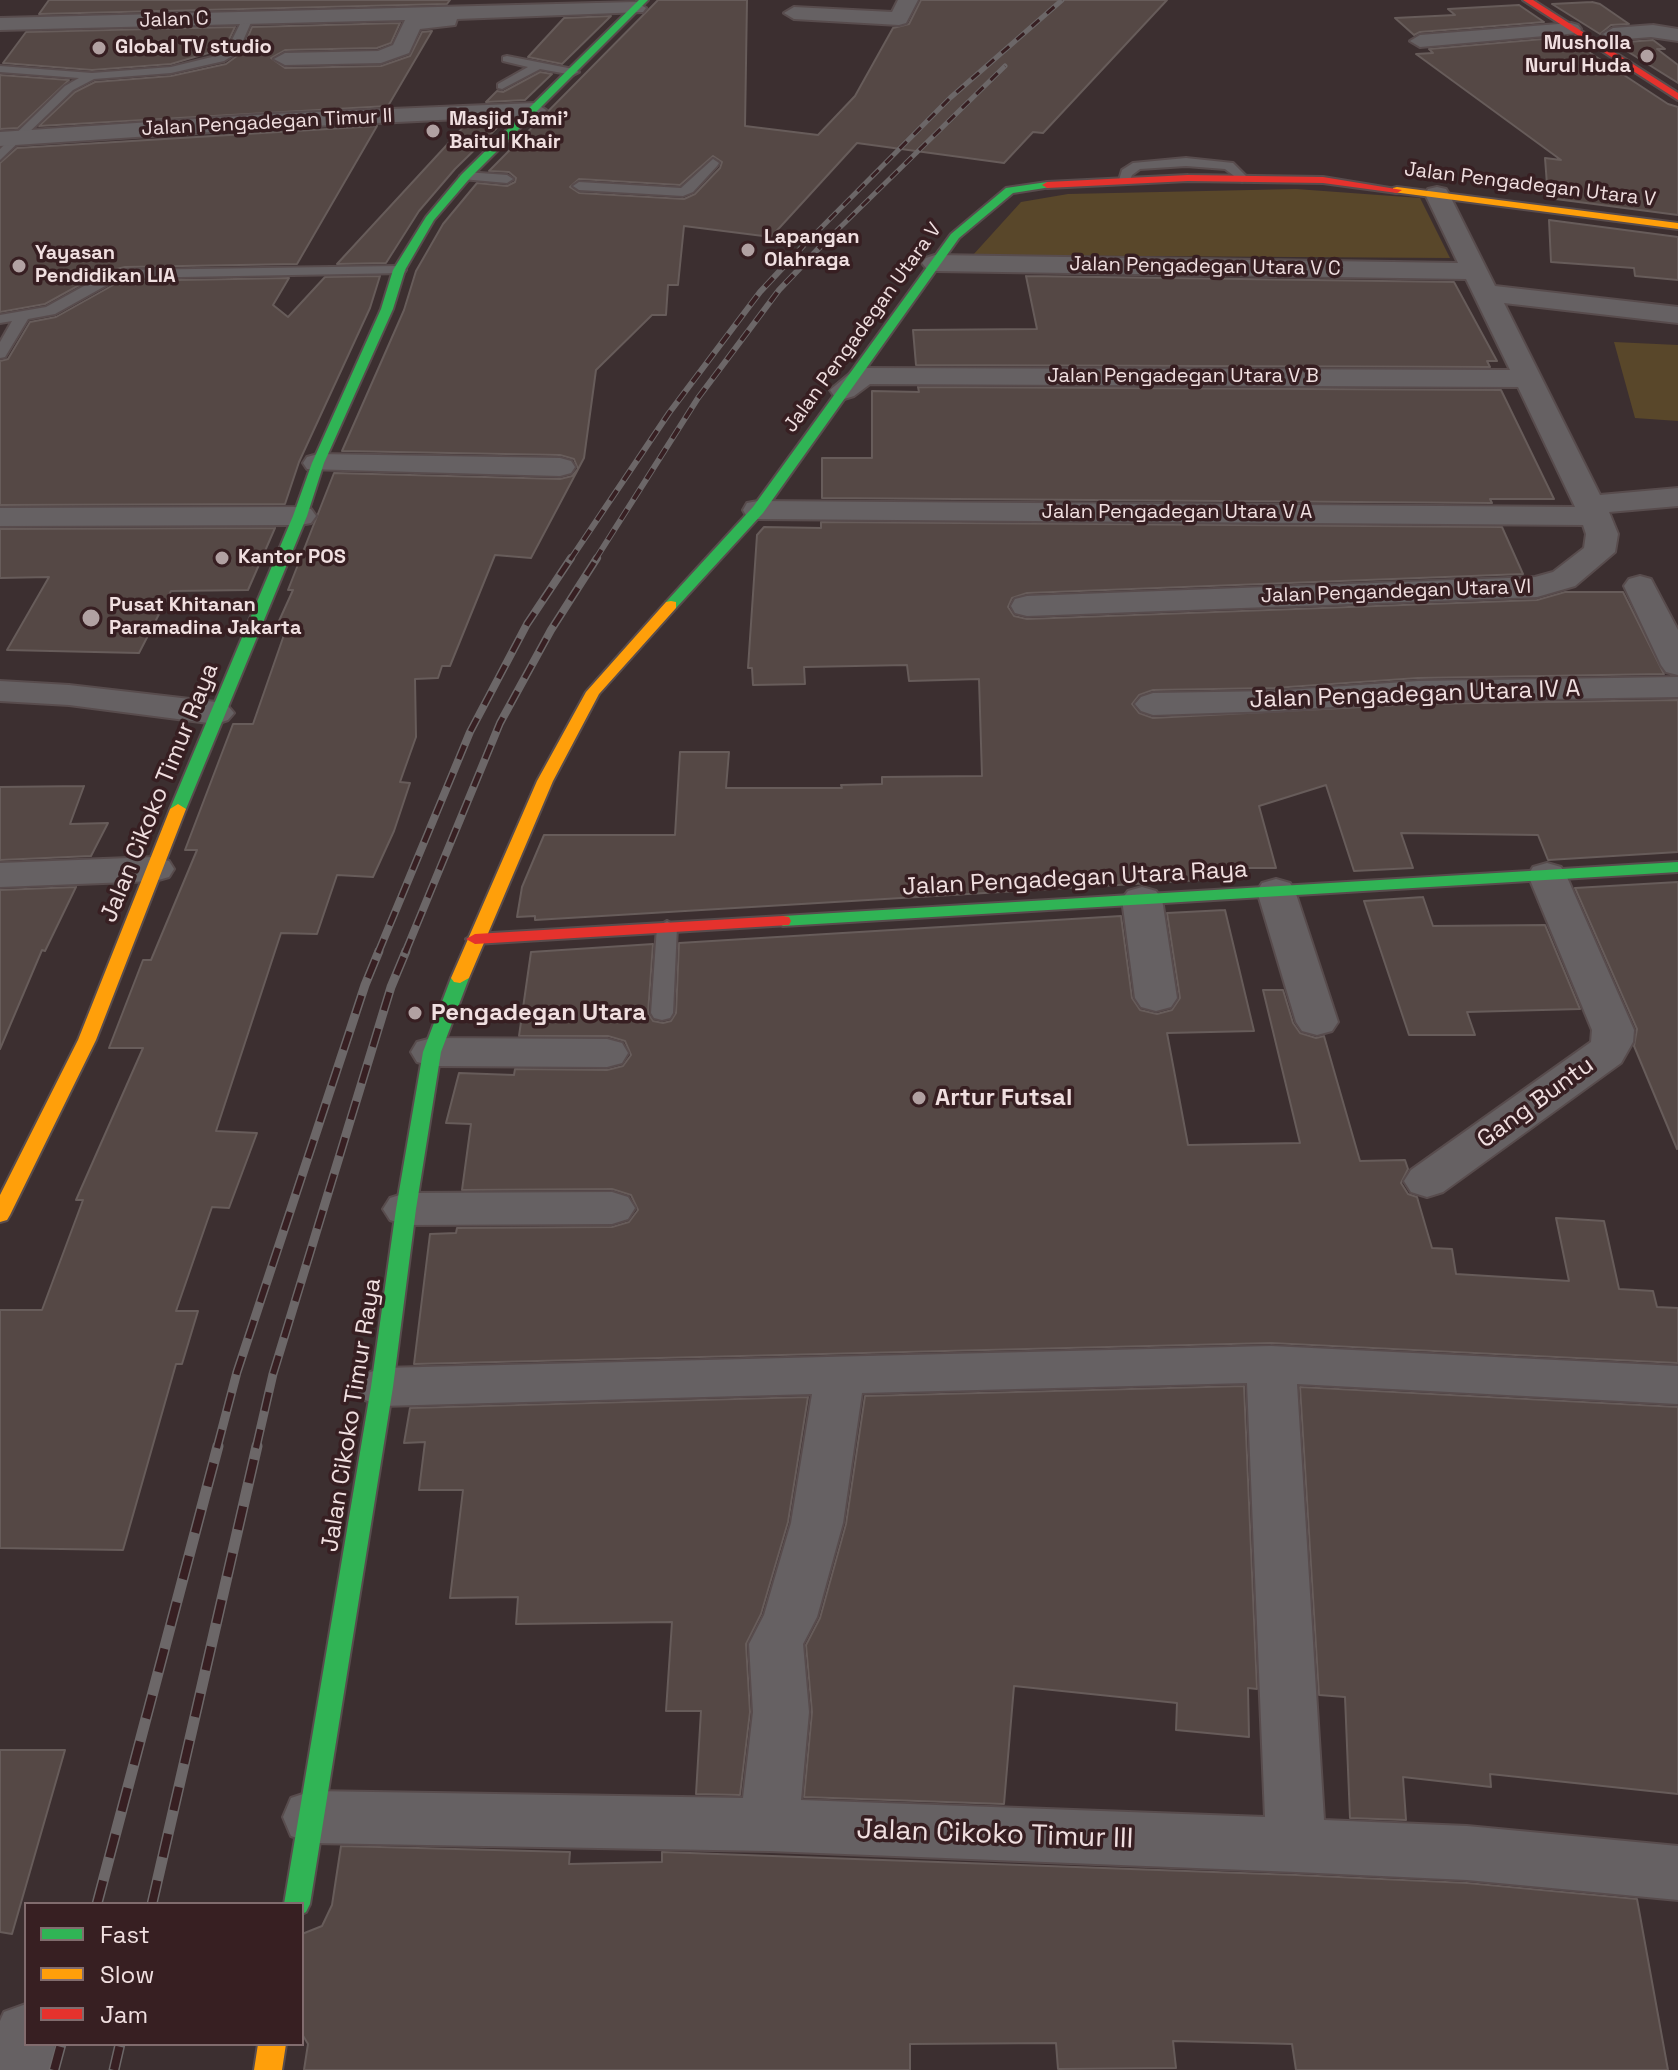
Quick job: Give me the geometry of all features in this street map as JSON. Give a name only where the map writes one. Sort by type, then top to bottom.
[{"type":"street","points":[[3,24],[23,0]]},
{"type":"street","points":[[794,13],[899,19],[908,0]]},
{"type":"street","points":[[1527,0],[1678,97]]},
{"type":"street","name":"Jalan C","points":[[3,24],[462,16],[640,4]]},
{"type":"street","name":"Jalan Cikoko Timur Raya","points":[[0,1215],[87,1040],[216,713],[300,516],[318,463],[387,309],[399,270],[430,219],[466,176],[640,4]]},
{"type":"street","points":[[443,44],[462,16]]},
{"type":"street","points":[[285,59],[381,57],[402,49],[415,23],[462,16]]},
{"type":"street","points":[[1420,41],[1571,29]]},
{"type":"street","points":[[1613,34],[1653,31],[1678,35]]},
{"type":"street","name":"Jalan Pengadegan Timur II","points":[[9,138],[272,121],[535,110]]},
{"type":"street","name":"Jalan Pengadegan Utara V","points":[[475,939],[545,781],[593,692],[758,510],[955,236],[1010,190],[1031,185],[1125,180],[1323,180],[1678,226]]},
{"type":"street","name":"Jalan Pengandegan Utara VI","points":[[1027,606],[1537,587],[1564,579],[1599,552],[1602,534],[1592,510],[1437,194]]},
{"type":"street","name":"Jalan Pengadegan Utara V C","points":[[935,263],[1481,282],[1678,315]]},
{"type":"street","name":"Jalan Pengadegan Utara V B","points":[[844,390],[864,376],[1527,379]]},
{"type":"street","points":[[318,463],[560,467]]},
{"type":"street","name":"Jalan Pengadegan Utara V A","points":[[758,510],[1592,510],[1678,497]]},
{"type":"street","points":[[0,517],[300,516]]},
{"type":"street","points":[[1640,586],[1678,665]]},
{"type":"street","name":"Jalan Pengadegan Utara IV A","points":[[1153,704],[1274,701],[1418,691],[1678,687]]},
{"type":"street","points":[[0,691],[83,697],[216,713]]},
{"type":"street","name":"Jalan Pengadegan Utara Raya","points":[[475,939],[1678,867]]},
{"type":"street","points":[[0,875],[155,869]]},
{"type":"street","name":"Gang Buntu","points":[[1427,1181],[1606,1053],[1612,1042],[1613,1030],[1547,875]]},
{"type":"street","points":[[1276,891],[1317,1022]]},
{"type":"street","points":[[1142,899],[1156,998]]},
{"type":"street","name":"Jalan Cikoko Timur Raya","points":[[297,1902],[382,1387],[406,1209],[432,1052],[475,939]]},
{"type":"street","points":[[432,1052],[607,1053]]},
{"type":"street","points":[[406,1209],[612,1208]]},
{"type":"street","points":[[382,1387],[1271,1364],[1678,1385]]},
{"type":"street","points":[[1271,1364],[1296,1845]]},
{"type":"street","points":[[769,1825],[781,1712],[776,1644],[790,1617],[817,1523],[840,1375]]},
{"type":"street","name":"Jalan Cikoko Timur III","points":[[312,1817],[769,1825],[1296,1845],[1467,1853],[1678,1873]]},
{"type":"street","points":[[18,2070],[24,2043]]},
{"type":"street","points":[[268,2070],[272,2046]]},
{"type":"lane","points":[[0,69],[92,76],[207,64],[232,52],[248,18]]},
{"type":"lane","points":[[507,59],[573,72]]},
{"type":"lane","points":[[502,86],[539,65]]},
{"type":"lane","points":[[0,156],[9,138],[56,98],[92,76]]},
{"type":"lane","points":[[579,186],[683,192],[713,163]]},
{"type":"lane","points":[[466,176],[507,179]]},
{"type":"lane","points":[[0,319],[50,311],[109,278],[126,274],[399,270]]},
{"type":"lane","points":[[0,354],[21,318]]},
{"type":"lane","points":[[662,1013],[667,927]]},
{"type":"shaded area","points":[[1296,189],[1420,198],[1450,258],[973,255],[1021,202],[1068,194]]},
{"type":"shaded area","points":[[1614,342],[1678,345],[1678,421],[1635,418]]},
{"type":"building","points":[[49,0],[450,0],[447,4],[39,14]]},
{"type":"building","points":[[658,0],[747,0],[745,126],[818,135],[855,96],[893,28],[909,24],[921,0],[1167,0],[1043,133],[1033,132],[1004,163],[857,143],[771,237],[684,226],[678,285],[668,285],[666,315],[652,315],[596,370],[584,458],[531,558],[495,555],[450,666],[442,666],[438,678],[415,679],[416,737],[400,782],[410,783],[394,831],[373,877],[337,875],[317,934],[281,933],[216,1131],[257,1133],[229,1208],[212,1207],[176,1311],[198,1311],[182,1364],[176,1364],[123,1550],[0,1548],[0,1310],[42,1310],[83,1200],[76,1200],[143,1048],[109,1048],[143,960],[151,960],[197,850],[185,850],[233,724],[253,724],[285,632],[274,632],[293,590],[288,590],[334,473],[560,479],[572,476],[578,469],[574,459],[560,455],[342,451],[404,310],[416,271],[443,224],[477,183],[507,186],[515,182],[516,178],[509,172],[489,171]],"holes":[[[713,156],[722,162],[695,194],[684,199],[579,193],[570,187],[579,179],[680,185]]]},
{"type":"building","points":[[1592,2],[1629,24],[1611,25],[1600,34],[1552,4]]},
{"type":"building","points":[[1519,5],[1544,22],[1414,35],[1395,18],[1455,15],[1448,9]]},
{"type":"building","points":[[611,16],[562,64],[528,57],[564,18]]},
{"type":"building","points":[[400,23],[391,43],[377,48],[285,50],[271,58],[285,68],[381,66],[410,56],[422,32],[432,31],[388,106],[39,126],[75,92],[95,82],[171,76],[226,64],[241,53],[252,27]]},
{"type":"building","name":"Global TV studio","points":[[235,27],[225,48],[171,64],[92,70],[3,63],[26,32]]},
{"type":"building","points":[[1566,37],[1668,104],[1678,107],[1678,215],[1548,198],[1545,158],[1561,160],[1416,54],[1433,53],[1429,49]]},
{"type":"building","points":[[1653,40],[1665,49],[1657,49],[1678,65],[1678,83],[1614,43]]},
{"type":"building","points":[[540,72],[552,74],[525,100],[486,102],[497,91],[503,92]]},
{"type":"building","points":[[0,75],[69,80],[18,128],[0,129]]},
{"type":"building","points":[[505,120],[455,169],[419,211],[386,263],[337,264],[468,122]]},
{"type":"building","points":[[377,126],[297,264],[125,267],[103,272],[45,304],[0,312],[0,163],[17,148]]},
{"type":"building","points":[[1549,220],[1678,237],[1678,280],[1635,276],[1634,268],[1551,262]]},
{"type":"building","points":[[380,276],[370,308],[299,462],[285,504],[0,505],[0,361],[8,359],[30,322],[56,317],[126,281],[289,278],[273,305],[288,317],[325,277]]},
{"type":"building","points":[[1026,276],[1454,282],[1497,361],[1487,361],[1490,367],[916,365],[913,330],[1037,329]]},
{"type":"building","points":[[918,387],[1501,390],[1554,499],[1490,499],[1492,503],[822,498],[822,458],[872,458],[872,391],[919,392]]},
{"type":"building","points":[[821,522],[1502,527],[1523,574],[1027,593],[1012,598],[1008,607],[1014,616],[1027,619],[1537,600],[1565,592],[1623,592],[1664,674],[1418,678],[1274,688],[1153,690],[1139,695],[1132,704],[1139,713],[1153,718],[1418,704],[1678,700],[1678,852],[1548,860],[1538,835],[1401,833],[1413,868],[1354,871],[1326,785],[1259,806],[1276,868],[1215,868],[1218,879],[535,920],[535,916],[517,917],[522,887],[544,835],[675,835],[680,752],[729,752],[726,788],[842,788],[841,785],[882,784],[882,777],[982,776],[979,679],[909,681],[907,665],[804,667],[805,684],[753,685],[752,668],[748,668],[757,535],[764,527],[821,528]]},
{"type":"building","points":[[275,528],[248,590],[171,591],[139,653],[7,650],[49,577],[0,578],[0,529]]},
{"type":"building","points":[[84,786],[70,824],[108,823],[91,856],[0,860],[0,787]]},
{"type":"building","points":[[1678,882],[1677,1149],[1634,1046],[1637,1029],[1575,888]]},
{"type":"building","points":[[76,887],[45,951],[42,950],[0,1049],[0,890]]},
{"type":"building","points":[[1423,897],[1433,926],[1545,925],[1580,1009],[1467,1012],[1475,1035],[1409,1035],[1364,901]]},
{"type":"building","points":[[1225,910],[1254,1031],[1167,1033],[1188,1145],[1300,1143],[1263,990],[1283,990],[1293,1023],[1300,1033],[1316,1038],[1324,1036],[1360,1161],[1405,1160],[1408,1169],[1401,1183],[1408,1194],[1417,1197],[1432,1248],[1452,1249],[1456,1274],[1569,1281],[1556,1218],[1604,1221],[1619,1289],[1653,1291],[1657,1307],[1678,1308],[1678,1363],[1271,1343],[414,1364],[430,1234],[456,1233],[457,1228],[612,1227],[629,1222],[638,1210],[631,1195],[612,1189],[462,1190],[471,1124],[446,1123],[459,1073],[514,1075],[515,1069],[607,1070],[623,1066],[631,1055],[625,1041],[608,1036],[519,1036],[531,952],[653,944],[648,1013],[653,1021],[663,1023],[671,1021],[676,1013],[679,943],[1121,916],[1132,998],[1140,1010],[1157,1014],[1172,1010],[1180,998],[1167,913]]},
{"type":"building","points":[[1244,1386],[1257,1689],[1248,1688],[1249,1737],[1176,1730],[1177,1703],[1014,1686],[1004,1804],[804,1797],[812,1712],[806,1645],[820,1618],[846,1524],[865,1396]]},
{"type":"building","points":[[1300,1387],[1678,1407],[1678,1794],[1490,1774],[1491,1787],[1403,1777],[1406,1820],[1350,1818],[1345,1697],[1319,1695]]},
{"type":"building","points":[[808,1397],[788,1522],[761,1614],[746,1644],[750,1712],[740,1795],[696,1794],[701,1711],[666,1711],[672,1622],[516,1624],[518,1597],[450,1598],[463,1490],[419,1490],[425,1442],[404,1443],[410,1408]]},
{"type":"building","points":[[0,1750],[65,1750],[12,1934],[0,1932]]},
{"type":"building","points":[[341,1846],[570,1852],[569,1864],[662,1862],[662,1852],[1296,1875],[1467,1883],[1637,1899],[1668,2070],[1296,2070],[1292,2044],[1173,2041],[1176,2068],[1058,2069],[1056,2043],[910,2044],[910,2070],[304,2070],[308,2044],[304,2037],[304,1933],[322,1926],[332,1905]]},
{"type":"railway","points":[[801,248],[950,98],[1062,0]]},
{"type":"railway","points":[[820,247],[1005,66]]},
{"type":"railway","points":[[570,560],[669,413],[760,292],[803,246]]},
{"type":"railway","points":[[595,560],[698,398],[779,290],[820,247]]},
{"type":"railway","points":[[378,953],[470,732],[527,624],[571,558]]},
{"type":"railway","points":[[405,953],[500,723],[551,630],[597,558]]},
{"type":"railway","points":[[217,1448],[237,1372],[379,951]]},
{"type":"railway","points":[[256,1448],[273,1374],[391,987],[406,951]]},
{"type":"railway","points":[[98,1902],[218,1446]]},
{"type":"railway","points":[[152,1902],[257,1446]]},
{"type":"railway","points":[[54,2070],[60,2046]]},
{"type":"railway","points":[[114,2070],[120,2046]]},
{"type":"traffic: fast","points":[[178,809],[300,516],[318,463],[387,309],[399,270],[430,219],[466,176],[644,0]]},
{"type":"traffic: fast","points":[[671,605],[758,510],[955,236],[1010,190],[1047,185]]},
{"type":"traffic: fast","points":[[783,921],[1678,867]]},
{"type":"traffic: fast","points":[[297,1902],[382,1387],[406,1209],[432,1052],[460,978]]},
{"type":"traffic: slow","points":[[1397,190],[1678,226]]},
{"type":"traffic: slow","points":[[460,978],[545,781],[593,692],[671,605]]},
{"type":"traffic: slow","points":[[0,1215],[87,1040],[178,809]]},
{"type":"traffic: slow","points":[[268,2070],[272,2046]]},
{"type":"traffic: jam","points":[[1527,0],[1678,97]]},
{"type":"traffic: jam","points":[[1047,185],[1188,178],[1323,180],[1397,190]]},
{"type":"traffic: jam","points":[[475,939],[783,921]]},
{"type":"place","name":"Global TV studio","points":[[99,48]]},
{"type":"place","name":"Musholla Nurul Huda","points":[[1647,56]]},
{"type":"place","name":"Masjid Jami' Baitul Khair","points":[[433,131]]},
{"type":"place","name":"Lapangan Olahraga","points":[[748,250]]},
{"type":"place","name":"Yayasan Pendidikan LIA","points":[[19,266]]},
{"type":"place","name":"Kantor POS","points":[[222,558]]},
{"type":"place","name":"Pusat Khitanan Paramadina Jakarta","points":[[91,618]]},
{"type":"place","name":"Pengadegan Utara","points":[[415,1013]]},
{"type":"place","name":"Artur Futsal","points":[[919,1098]]}]
